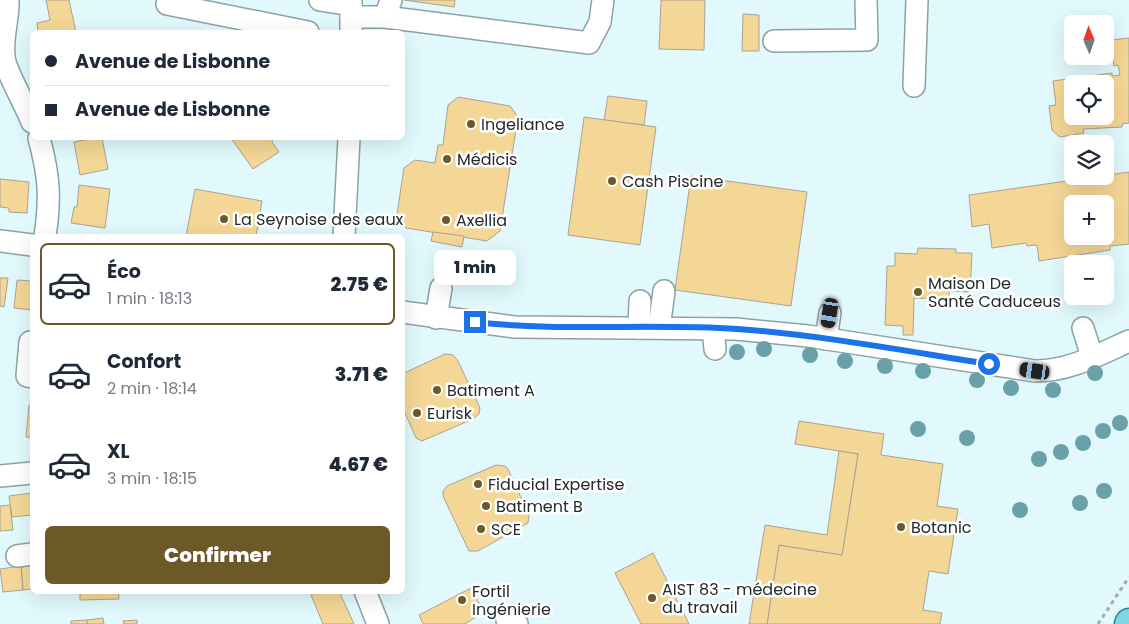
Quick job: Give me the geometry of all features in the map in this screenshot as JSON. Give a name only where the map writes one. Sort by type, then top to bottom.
[{"type":"street","points":[[8,0],[9,17],[4,40],[5,62],[30,118]]},
{"type":"street","points":[[320,0],[351,14],[388,8],[589,43],[600,22],[603,0]]},
{"type":"street","points":[[774,40],[867,40],[866,0]]},
{"type":"street","points":[[914,86],[917,0]]},
{"type":"street","points":[[167,4],[208,21],[290,30]]},
{"type":"street","points":[[40,140],[49,175],[49,204],[45,234]]},
{"type":"street","points":[[344,234],[349,140]]},
{"type":"street","points":[[0,241],[30,245]]},
{"type":"street","points":[[436,318],[441,288]]},
{"type":"street","points":[[649,328],[664,291]]},
{"type":"street","points":[[640,301],[649,328]]},
{"type":"street","points":[[405,313],[515,327],[649,328],[714,339],[736,329],[936,348],[1035,371],[1055,371],[1092,358],[1129,341]]},
{"type":"street","points":[[826,339],[830,313]]},
{"type":"street","points":[[1083,328],[1092,358]]},
{"type":"street","points":[[30,342],[27,376],[30,376]]},
{"type":"street","points":[[0,476],[30,473]]},
{"type":"street","points":[[366,594],[378,624]]},
{"type":"path","points":[[1098,624],[1129,577]]},
{"type":"building","points":[[46,0],[69,0],[76,30],[38,30],[37,23],[50,20]]},
{"type":"building","points":[[404,0],[455,0],[454,7]]},
{"type":"building","points":[[661,0],[705,0],[704,50],[659,49]]},
{"type":"building","points":[[743,14],[759,15],[759,51],[742,51]]},
{"type":"building","points":[[1129,38],[1129,123],[1122,124],[1122,127],[1083,129],[1084,133],[1060,137],[1052,130],[1049,106],[1056,105],[1053,81],[1064,80],[1064,125],[1114,125],[1114,76],[1120,75],[1118,65],[1114,66],[1114,40]]},
{"type":"building","points":[[608,96],[647,101],[644,125],[604,120]]},
{"type":"building","points":[[458,97],[510,106],[518,117],[500,231],[487,241],[406,228],[397,214],[404,168],[415,160],[435,163],[438,145],[443,145],[448,105]]},
{"type":"building","name":"Cash Piscine","points":[[584,117],[656,127],[640,245],[568,235]]},
{"type":"building","points":[[102,140],[108,169],[80,175],[74,142]]},
{"type":"building","name":"La Seynoise des eaux","points":[[232,140],[272,140],[279,152],[253,169]]},
{"type":"building","points":[[1129,172],[1129,244],[1110,246],[1110,250],[1064,255],[1064,257],[1039,261],[1037,245],[1027,246],[1026,243],[992,248],[989,224],[972,227],[969,195],[1064,181],[1064,185],[1114,185],[1114,174]]},
{"type":"building","points":[[691,176],[807,192],[791,306],[675,290]]},
{"type":"building","points":[[0,179],[29,182],[27,213],[9,212],[9,208],[0,207]]},
{"type":"building","points":[[79,185],[110,189],[105,228],[71,223],[74,207],[77,207]]},
{"type":"building","name":"La Seynoise des eaux","points":[[195,189],[262,201],[256,234],[186,234]]},
{"type":"building","points":[[433,232],[464,236],[462,247],[431,241]]},
{"type":"building","name":"Maison De Santé Caduceus","points":[[918,248],[956,249],[956,253],[972,253],[970,292],[949,291],[949,299],[914,298],[913,335],[903,335],[903,326],[885,325],[887,266],[895,266],[895,253],[917,254]]},
{"type":"building","points":[[0,278],[8,278],[4,307],[0,306]]},
{"type":"building","points":[[17,280],[30,281],[30,310],[14,308]]},
{"type":"building","name":"Batiment A","points":[[445,354],[453,355],[458,361],[480,408],[479,414],[473,419],[422,441],[416,438],[405,413],[405,373]]},
{"type":"building","points":[[29,405],[30,438],[26,437]]},
{"type":"building","name":"Botanic","points":[[799,421],[884,434],[881,455],[943,464],[937,506],[958,509],[948,574],[929,571],[923,610],[942,613],[940,624],[767,624],[779,545],[842,555],[858,454],[795,444]]},
{"type":"building","points":[[839,451],[858,454],[842,555],[779,545],[767,624],[749,624],[765,525],[827,535]]},
{"type":"building","name":"Batiment B","points":[[496,465],[505,466],[508,469],[529,515],[528,523],[478,551],[469,551],[443,496],[443,491],[447,486]]},
{"type":"building","points":[[30,493],[30,515],[12,517],[9,496]]},
{"type":"building","points":[[10,505],[13,530],[0,531],[0,506]]},
{"type":"building","name":"AIST 83 - médecine du travail","points":[[653,553],[689,624],[641,624],[615,573]]},
{"type":"building","points":[[30,565],[30,589],[23,590],[21,566]]},
{"type":"building","points":[[21,566],[23,590],[3,592],[0,569]]},
{"type":"building","name":"Fortil Ingénierie","points":[[471,588],[484,612],[465,624],[423,624],[419,615]]},
{"type":"building","points":[[80,594],[118,594],[119,599],[80,600]]},
{"type":"building","points":[[340,594],[354,624],[323,624],[311,595]]},
{"type":"building","points":[[103,618],[104,624],[87,624],[87,620]]},
{"type":"building","points":[[87,620],[87,624],[71,624],[71,621]]},
{"type":"building","points":[[137,620],[137,624],[124,624],[123,621]]},
{"type":"place","name":"Ingeliance","points":[[471,124]]},
{"type":"place","name":"Médicis","points":[[447,159]]},
{"type":"place","name":"Cash Piscine","points":[[612,181]]},
{"type":"place","name":"La Seynoise des eaux","points":[[224,219]]},
{"type":"place","name":"Axellia","points":[[446,220]]},
{"type":"place","name":"Maison De Santé Caduceus","points":[[918,292]]},
{"type":"place","name":"Batiment A","points":[[437,390]]},
{"type":"place","name":"Eurisk","points":[[417,413]]},
{"type":"place","name":"Fiducial Expertise","points":[[478,484]]},
{"type":"place","name":"Batiment B","points":[[486,506]]},
{"type":"place","name":"Botanic","points":[[901,527]]},
{"type":"place","name":"SCE","points":[[481,529]]},
{"type":"place","name":"AIST 83 - médecine du travail","points":[[652,598]]},
{"type":"place","name":"Fortil Ingénierie","points":[[462,600]]},
{"type":"route","points":[[475,322],[515,327],[736,329],[808,336],[989,364]]}]
